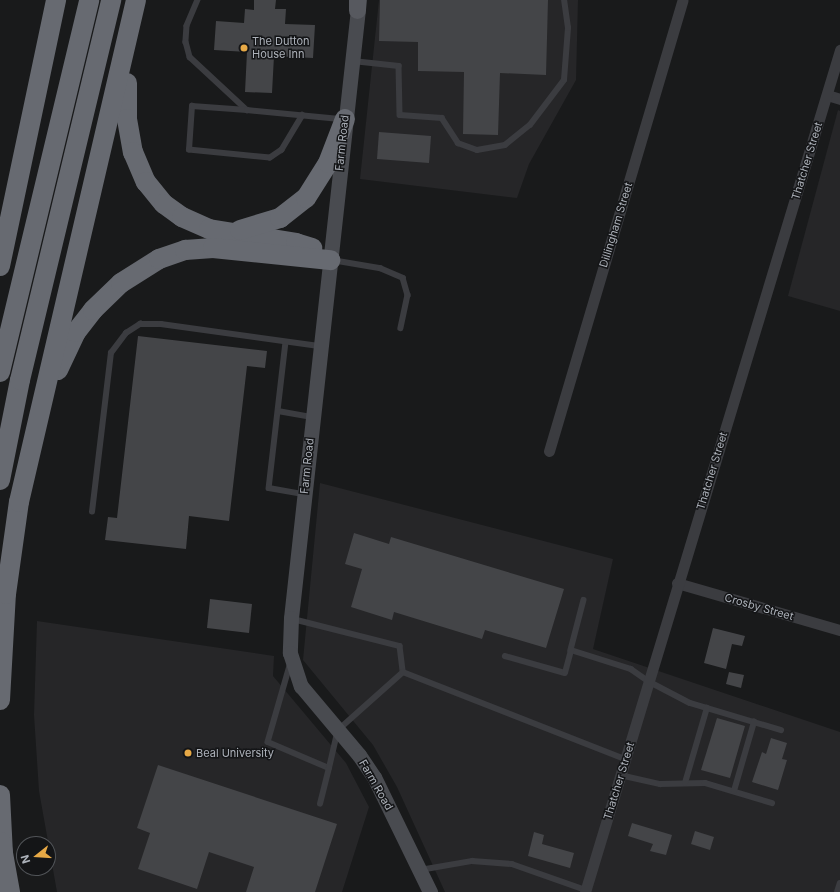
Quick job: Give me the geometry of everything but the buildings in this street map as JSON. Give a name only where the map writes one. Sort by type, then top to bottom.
[{"type":"highway","points":[[0,266],[56,0]]},
{"type":"highway","points":[[0,372],[89,0]]},
{"type":"highway","points":[[0,480],[20,380],[111,0]]},
{"type":"highway","points":[[138,0],[126,98],[127,125],[133,152],[146,182],[164,204],[192,222],[218,231],[296,243],[314,249],[330,260]]},
{"type":"highway","points":[[0,700],[10,562],[30,447],[138,0]]},
{"type":"highway","points":[[218,231],[240,230],[263,225],[287,214],[300,204],[323,173],[345,119]]},
{"type":"highway","points":[[30,447],[55,376],[76,332],[102,300],[141,268],[168,255],[203,248],[330,260]]},
{"type":"highway","points":[[0,795],[1,845],[10,892]]},
{"type":"street","name":"Dillingham Street","points":[[549,451],[683,0]]},
{"type":"street","name":"Farm Road","points":[[358,3],[291,618],[292,662],[301,686],[338,730],[374,777],[430,892]]},
{"type":"street","name":"Thatcher Street","points":[[586,891],[840,50]]},
{"type":"street","points":[[827,95],[840,99]]},
{"type":"street","name":"Crosby Street","points":[[678,583],[840,630]]},
{"type":"lane","points":[[198,0],[187,26],[186,42],[190,57],[247,110]]},
{"type":"lane","points":[[351,61],[399,66],[400,115],[442,118],[458,143],[477,150],[504,145],[530,124],[564,80],[568,28],[564,0]]},
{"type":"lane","points":[[303,115],[282,150],[270,158],[189,150],[192,106],[247,110],[303,115],[345,119]]},
{"type":"lane","points":[[330,260],[380,268],[403,278],[408,295],[401,328]]},
{"type":"lane","points":[[92,512],[111,353],[126,333],[140,324],[161,324],[320,346]]},
{"type":"lane","points":[[286,342],[269,488],[304,494]]},
{"type":"lane","points":[[278,411],[313,417]]},
{"type":"lane","points":[[506,656],[565,673],[584,600]]},
{"type":"lane","points":[[291,618],[400,646],[403,672]]},
{"type":"lane","points":[[571,650],[631,669],[648,682],[682,700],[781,730]]},
{"type":"lane","points":[[292,662],[268,742],[329,768]]},
{"type":"lane","points":[[320,804],[338,730],[403,672]]},
{"type":"lane","points":[[403,672],[625,759]]},
{"type":"lane","points":[[685,783],[707,708]]},
{"type":"lane","points":[[734,791],[754,722]]},
{"type":"lane","points":[[620,775],[660,784],[705,783],[772,803]]},
{"type":"lane","points":[[420,870],[472,861],[512,864],[586,891]]},
{"type":"lane","points":[[837,892],[840,883]]},
{"type":"shaded area","points":[[379,0],[578,0],[576,80],[529,164],[517,198],[360,179]]},
{"type":"shaded area","points":[[838,110],[840,111],[840,311],[788,296]]},
{"type":"shaded area","points":[[320,483],[613,559],[593,649],[840,732],[840,892],[445,892],[397,787],[373,745],[303,660]]},
{"type":"shaded area","name":"Beal University","points":[[37,621],[274,656],[273,676],[346,763],[369,807],[342,892],[57,892],[54,876],[56,876],[56,836],[47,836],[39,791],[34,715]]},
{"type":"place","name":"The Dutton House Inn","points":[[244,48]]},
{"type":"place","name":"Beal University","points":[[188,753]]}]
